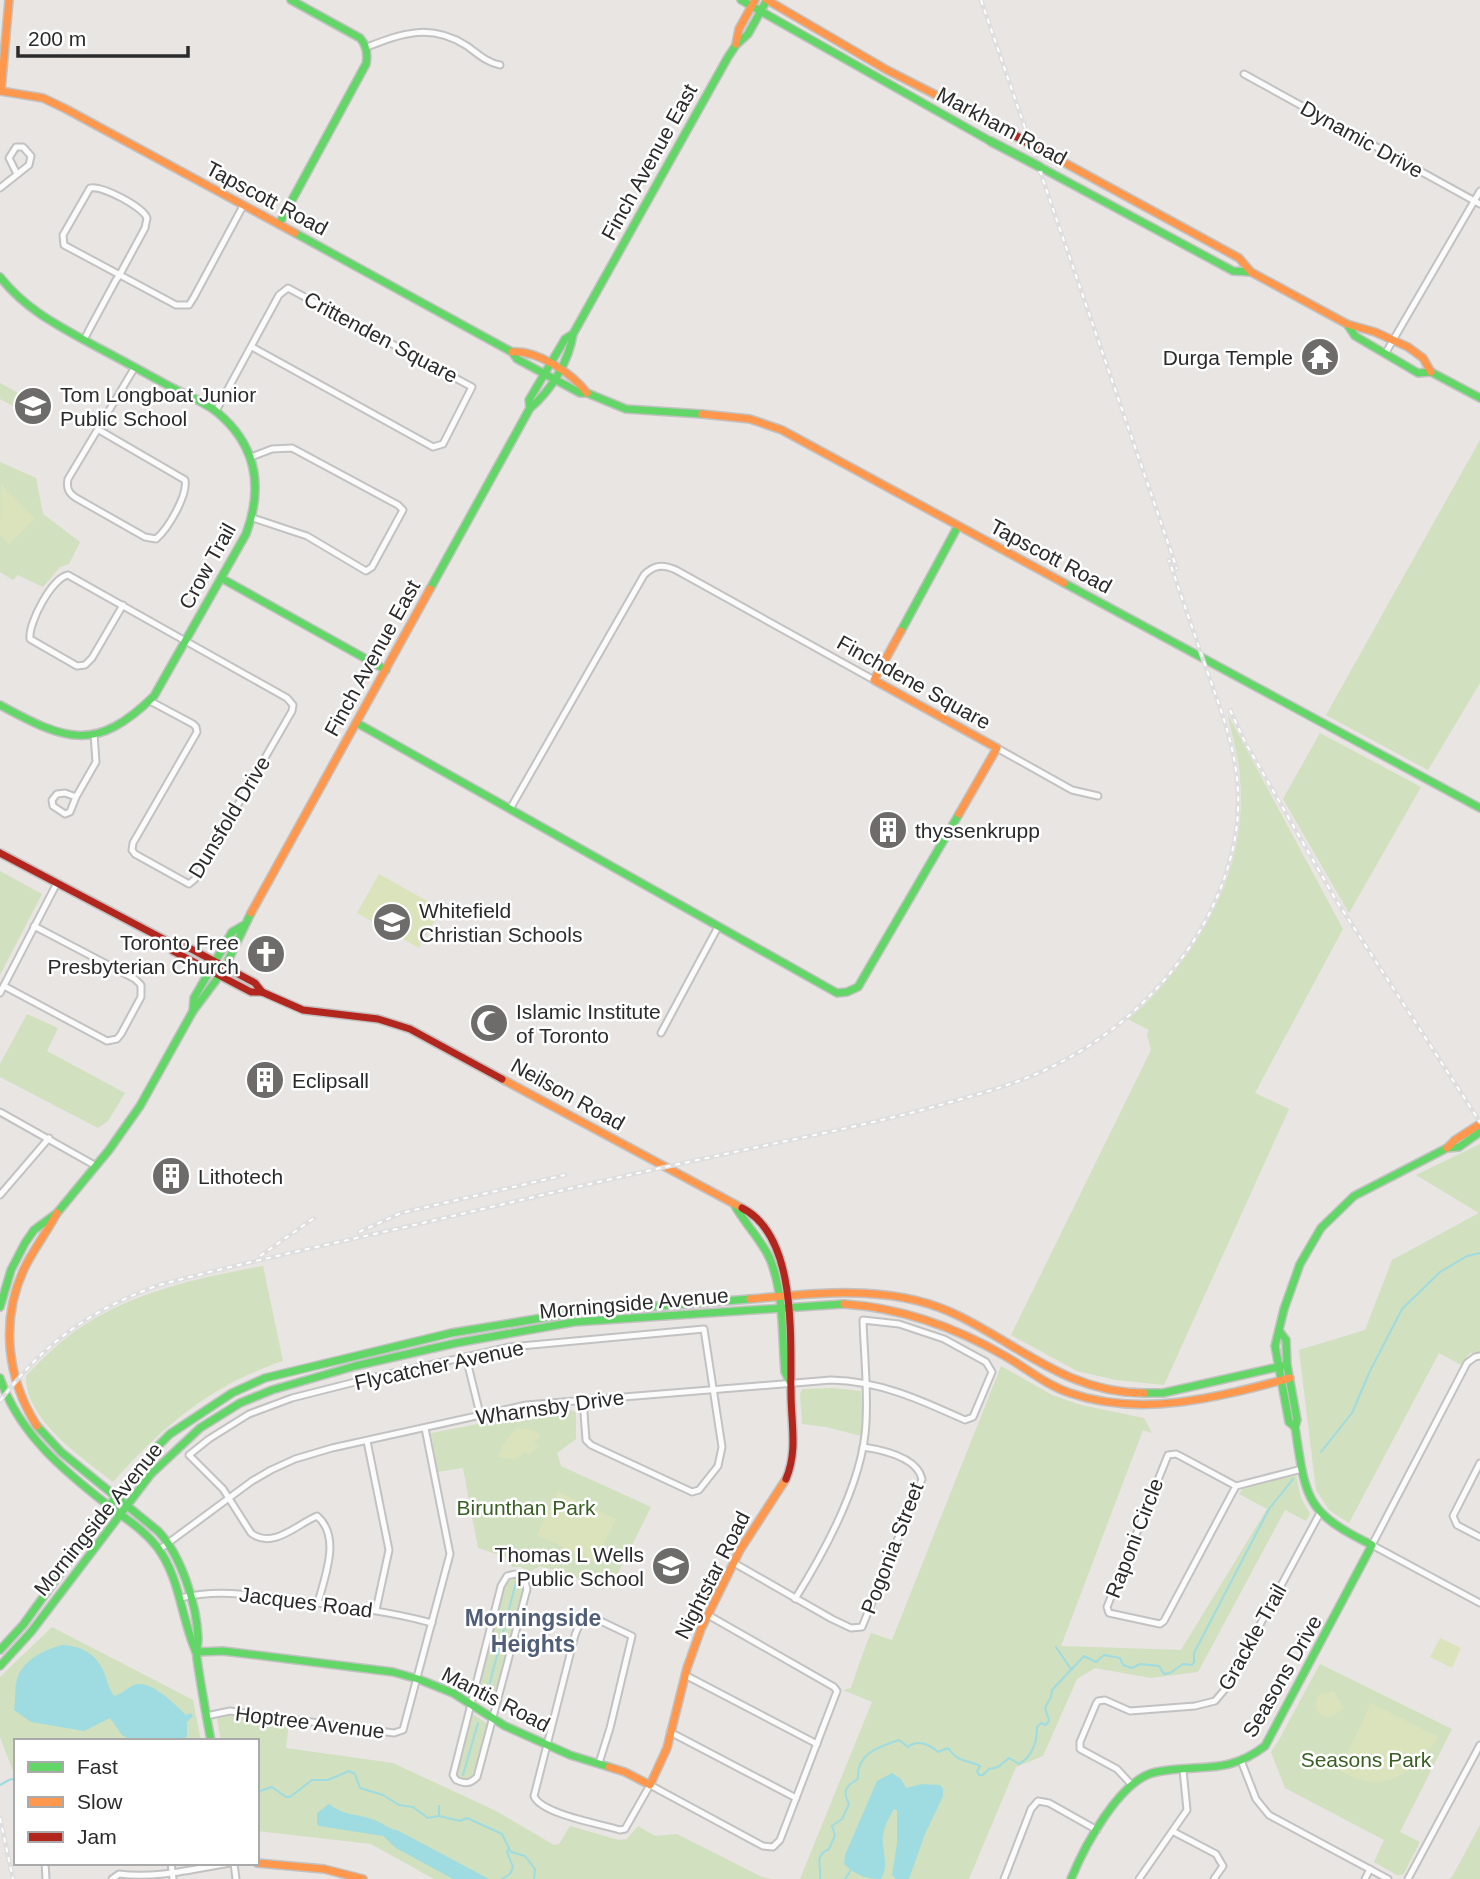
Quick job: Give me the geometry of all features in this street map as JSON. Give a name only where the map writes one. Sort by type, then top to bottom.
[{"type":"street","points":[[1,91],[9,0]]},
{"type":"street","points":[[279,225],[366,64],[367,47],[360,38],[290,0]]},
{"type":"street","name":"Markham Road","points":[[741,0],[753,3],[761,12],[990,141],[1233,271],[1251,272]]},
{"type":"street","name":"Markham Road","points":[[767,0],[887,69],[1239,258],[1251,272],[1347,324],[1363,326],[1424,358],[1431,372]]},
{"type":"street","name":"Finch Avenue East","points":[[0,1307],[8,1276],[25,1243],[34,1230],[57,1213],[140,1106],[194,1011],[219,976],[241,937],[244,925],[530,408],[539,403],[549,376],[573,344],[573,334],[736,45],[748,34],[767,0]]},
{"type":"street","name":"Finch Avenue East","points":[[736,45],[739,29],[753,3]]},
{"type":"street","points":[[367,47],[410,33],[430,33],[455,39],[490,62],[500,65]]},
{"type":"street","name":"Dynamic Drive","points":[[1244,74],[1477,202]]},
{"type":"street","name":"Tapscott Road","points":[[1,91],[43,98],[512,352],[517,359],[580,393],[587,393],[626,409],[750,419],[782,430],[1480,808]]},
{"type":"street","points":[[0,188],[30,162],[29,151],[23,147],[16,147],[9,158],[16,174]]},
{"type":"street","points":[[84,340],[119,276],[145,228],[146,215],[142,210],[95,187],[87,192],[63,235],[63,242],[68,248],[119,276],[176,305],[188,305],[243,206]]},
{"type":"street","points":[[1385,354],[1477,202],[1480,191]]},
{"type":"street","name":"Crow Trail","points":[[0,705],[49,731],[69,735],[94,734],[126,722],[150,701],[222,578],[253,518],[256,482],[251,457],[236,430],[216,411],[29,308],[1,279]]},
{"type":"street","name":"Crittenden Square","points":[[216,411],[279,295],[288,288],[472,387],[443,444],[433,447],[252,347]]},
{"type":"street","name":"Markham Road","points":[[1347,324],[1355,336],[1418,373],[1431,372],[1480,398]]},
{"type":"street","name":"Tapscott Road","points":[[512,352],[523,351],[554,367],[584,386],[587,393]]},
{"type":"street","points":[[99,430],[186,480],[185,492],[164,531],[156,538],[145,537],[68,491],[68,479],[135,368]]},
{"type":"street","points":[[251,457],[272,449],[292,448],[403,510],[372,567],[366,571],[307,536],[253,518]]},
{"type":"street","points":[[874,680],[958,526]]},
{"type":"street","name":"Finchdene Square","points":[[356,723],[835,993],[847,993],[858,987],[997,748],[676,570],[666,565],[656,566],[644,575],[510,809]]},
{"type":"street","points":[[123,605],[92,658],[85,665],[77,666],[30,639],[30,627],[54,584],[63,575],[68,575],[123,605],[186,640]]},
{"type":"street","points":[[222,578],[386,670]]},
{"type":"street","name":"Dunsfold Drive","points":[[150,701],[193,724],[197,727],[197,732],[132,850],[188,884],[195,879],[293,705],[287,698],[186,640]]},
{"type":"street","points":[[76,797],[65,793],[57,794],[52,800],[52,806],[65,814],[71,812],[76,797],[96,762],[94,734]]},
{"type":"street","points":[[997,748],[1072,790],[1098,796]]},
{"type":"street","name":"Neilson Road","points":[[0,853],[169,942],[178,942],[255,983],[262,992]]},
{"type":"street","points":[[0,993],[57,883]]},
{"type":"street","name":"Finch Avenue East","points":[[194,1011],[194,998],[209,971],[232,932],[244,925]]},
{"type":"street","points":[[4,986],[107,1041],[117,1039],[121,1034],[141,997],[142,989],[135,979],[34,926]]},
{"type":"street","points":[[661,1033],[718,927]]},
{"type":"street","name":"Neilson Road","points":[[169,942],[173,951],[251,992],[262,992],[303,1010],[378,1019],[410,1029],[734,1204],[746,1207],[764,1228],[777,1252],[789,1306]]},
{"type":"street","points":[[0,1112],[96,1166]]},
{"type":"street","points":[[1480,1124],[1447,1148],[1354,1196],[1321,1227],[1300,1264],[1284,1309],[1275,1346],[1290,1378],[1303,1469],[1310,1496],[1320,1513],[1332,1523],[1480,1603]]},
{"type":"street","points":[[1447,1148],[1459,1147],[1480,1132]]},
{"type":"street","points":[[0,1195],[49,1138]]},
{"type":"street","name":"Neilson Road","points":[[734,1204],[738,1213],[757,1234],[771,1260],[779,1307]]},
{"type":"street","name":"Finch Avenue East","points":[[57,1213],[21,1276],[8,1328],[9,1360],[18,1389],[31,1416],[52,1443],[113,1502]]},
{"type":"street","name":"Morningside Avenue","points":[[0,1665],[31,1632],[151,1474],[200,1428],[240,1403],[272,1390],[355,1366],[456,1343],[574,1322],[778,1296],[844,1291],[890,1296],[923,1303],[958,1315],[1063,1376],[1135,1393],[1163,1393],[1283,1366]]},
{"type":"street","name":"Morningside Avenue","points":[[0,1650],[23,1625],[152,1452],[170,1434],[232,1393],[265,1378],[451,1333],[572,1313],[845,1304],[874,1306],[917,1315],[955,1329],[1070,1393],[1124,1405],[1155,1405],[1199,1399],[1290,1378]]},
{"type":"street","name":"Nightstar Road","points":[[650,1785],[661,1765],[692,1650],[745,1540],[782,1488],[790,1471],[794,1440],[789,1306]]},
{"type":"street","name":"Nightstar Road","points":[[779,1307],[785,1373],[790,1382]]},
{"type":"street","name":"Wharnsby Drive","points":[[160,1549],[261,1475],[295,1459],[480,1414],[526,1405],[583,1399],[839,1380],[866,1383],[915,1397],[965,1420],[973,1417],[992,1372],[986,1362],[944,1339],[899,1324],[863,1320],[866,1383]]},
{"type":"street","name":"Flycatcher Avenue","points":[[230,1498],[189,1455],[249,1414],[292,1398],[510,1346],[704,1329],[713,1389]]},
{"type":"street","points":[[1372,1545],[1466,1363],[1480,1356]]},
{"type":"street","points":[[466,1357],[480,1414]]},
{"type":"street","points":[[1283,1366],[1280,1380],[1289,1422],[1295,1427]]},
{"type":"street","name":"Finch Avenue East","points":[[0,1378],[12,1410],[42,1448],[124,1510]]},
{"type":"street","points":[[795,1599],[845,1505],[863,1447],[866,1383]]},
{"type":"street","points":[[583,1399],[586,1440],[692,1492],[699,1490],[718,1466],[722,1447],[713,1389]]},
{"type":"street","points":[[232,1393],[240,1403]]},
{"type":"street","points":[[418,1679],[450,1554],[425,1428]]},
{"type":"street","points":[[367,1441],[389,1550],[376,1610]]},
{"type":"street","name":"Pogonia Street","points":[[734,1563],[851,1628],[862,1627],[922,1479],[916,1466],[890,1453],[863,1447]]},
{"type":"street","name":"Raponi Circle","points":[[1176,1454],[1236,1486],[1160,1624],[1109,1613],[1107,1607],[1165,1458],[1176,1454]]},
{"type":"street","points":[[1480,1463],[1453,1516],[1457,1525],[1480,1537]]},
{"type":"street","points":[[1236,1486],[1303,1469]]},
{"type":"street","points":[[230,1498],[251,1533],[264,1540],[276,1538],[317,1516],[322,1520],[330,1550],[318,1603]]},
{"type":"street","points":[[124,1510],[169,1543],[184,1576],[184,1597]]},
{"type":"street","points":[[124,1510],[160,1549],[184,1597],[198,1637],[196,1653],[211,1739]]},
{"type":"street","name":"Grackle Trail","points":[[1130,1783],[1117,1769],[1080,1749],[1080,1742],[1098,1701],[1104,1700],[1130,1710],[1203,1705],[1219,1698],[1320,1513]]},
{"type":"street","name":"Seasons Drive","points":[[1130,1783],[1153,1773],[1226,1767],[1242,1763],[1260,1751],[1271,1737],[1372,1545]]},
{"type":"street","points":[[520,1575],[527,1583],[527,1589],[477,1777],[465,1784],[456,1780],[453,1775],[470,1703],[503,1580],[507,1576],[520,1575]]},
{"type":"street","name":"Jacques Road","points":[[184,1597],[227,1592],[376,1610],[432,1623]]},
{"type":"street","points":[[599,1763],[632,1636],[590,1616],[581,1620],[575,1635],[534,1796],[539,1805],[548,1810],[620,1830],[625,1829],[650,1785],[763,1846],[773,1847],[780,1840],[837,1691],[708,1615]]},
{"type":"street","name":"Mantis Road","points":[[196,1653],[223,1651],[393,1672],[418,1679],[453,1693],[505,1726],[570,1755],[625,1772],[650,1785]]},
{"type":"street","points":[[685,1675],[817,1744]]},
{"type":"street","name":"Hoptree Avenue","points":[[206,1716],[230,1711],[394,1733],[403,1730],[418,1679]]},
{"type":"street","points":[[670,1732],[796,1798]]},
{"type":"street","points":[[1408,1879],[1480,1745]]},
{"type":"street","points":[[1242,1763],[1256,1799],[1269,1815],[1388,1879]]},
{"type":"street","points":[[1139,1879],[1187,1810],[1183,1770]]},
{"type":"street","points":[[1071,1879],[1082,1852],[1130,1783]]},
{"type":"street","points":[[1004,1879],[1031,1809],[1038,1801],[1049,1803],[1097,1830]]},
{"type":"street","points":[[1174,1832],[1219,1857],[1223,1866],[1214,1879]]},
{"type":"street","points":[[259,1863],[351,1874],[363,1879]]},
{"type":"street","points":[[112,1879],[119,1874],[173,1875],[222,1865]]},
{"type":"street","points":[[1365,1879],[1370,1870]]},
{"type":"green space","points":[[0,383],[44,407],[37,419],[0,399]]},
{"type":"green space","points":[[1480,440],[1480,683],[1428,770],[1326,715]]},
{"type":"green space","points":[[0,462],[36,478],[43,514],[80,542],[69,564],[60,567],[43,587],[18,575],[13,580],[0,572]]},
{"type":"green space","points":[[1,484],[35,519],[9,544],[0,535]]},
{"type":"green space","points":[[1228,715],[1343,929],[1255,1093],[1289,1109],[1164,1385],[1116,1380],[1077,1371],[1011,1335],[1151,1050],[1147,1034],[1149,1030],[1128,1019],[1155,993],[1194,944],[1228,877],[1239,829],[1241,804],[1238,763]]},
{"type":"green space","points":[[1320,733],[1421,787],[1349,913],[1283,799]]},
{"type":"green space","points":[[0,871],[42,894],[0,975]]},
{"type":"green space","points":[[379,874],[441,909],[419,948],[357,913]]},
{"type":"green space","points":[[27,1014],[58,1028],[47,1051],[125,1093],[108,1121],[98,1128],[0,1077],[0,1064]]},
{"type":"green space","points":[[1480,1144],[1480,1353],[1470,1353],[1461,1365],[1439,1353],[1349,1523],[1329,1510],[1316,1490],[1299,1350],[1365,1330],[1392,1260],[1479,1213],[1416,1175]]},
{"type":"green space","points":[[263,1266],[283,1361],[233,1382],[211,1395],[170,1425],[113,1482],[57,1436],[35,1408],[28,1392],[26,1376],[61,1342],[95,1318],[165,1288]]},
{"type":"green space","points":[[1001,1366],[1052,1395],[1081,1405],[1144,1418],[1152,1433],[1143,1430],[1061,1646],[1181,1650],[1267,1509],[1239,1494],[1243,1488],[1296,1475],[1301,1498],[1310,1514],[1306,1521],[1285,1510],[1198,1672],[1151,1678],[1095,1668],[1077,1679],[1043,1756],[1016,1767],[969,1879],[800,1879],[872,1702],[843,1690],[851,1688],[871,1633],[892,1640]]},
{"type":"green space","points":[[802,1389],[861,1391],[861,1436],[802,1424]]},
{"type":"green space","name":"Birunthan Park","points":[[572,1410],[576,1413],[576,1439],[557,1453],[561,1466],[651,1507],[610,1589],[540,1566],[529,1572],[521,1567],[512,1567],[506,1557],[478,1548],[463,1468],[438,1472],[431,1433],[525,1415]]},
{"type":"green space","points":[[517,1428],[541,1435],[534,1442],[538,1447],[528,1455],[525,1452],[516,1459],[497,1457],[505,1442]]},
{"type":"green space","points":[[558,1492],[616,1519],[595,1562],[537,1535]]},
{"type":"green space","points":[[514,1577],[521,1579],[525,1585],[491,1706],[476,1696],[505,1584]]},
{"type":"green space","points":[[52,1627],[193,1700],[201,1739],[14,1739],[14,1774],[0,1737],[0,1677]]},
{"type":"green space","points":[[1440,1638],[1461,1648],[1452,1668],[1430,1657]]},
{"type":"green space","name":"Seasons Park","points":[[1320,1664],[1452,1729],[1400,1832],[1420,1842],[1403,1875],[1397,1875],[1374,1862],[1384,1840],[1285,1788],[1271,1752]]},
{"type":"green space","points":[[1334,1692],[1344,1708],[1331,1717],[1323,1717],[1316,1709],[1316,1699],[1321,1693]]},
{"type":"green space","points":[[1371,1703],[1438,1737],[1419,1762],[1402,1774],[1392,1779],[1371,1782],[1339,1771]]},
{"type":"green space","points":[[471,1713],[488,1724],[476,1772],[468,1782],[462,1782],[455,1774]]},
{"type":"green space","points":[[228,1715],[289,1723],[286,1748],[393,1763],[496,1811],[554,1845],[559,1844],[570,1826],[619,1840],[627,1839],[638,1826],[655,1836],[677,1834],[762,1877],[772,1879],[434,1879],[371,1844],[259,1831],[259,1739],[221,1739],[217,1718]]},
{"type":"green space","points":[[1480,1825],[1480,1879],[1449,1879],[1452,1877]]},
{"type":"water","points":[[63,1645],[81,1649],[91,1655],[103,1670],[114,1696],[134,1685],[141,1684],[155,1689],[186,1715],[191,1713],[193,1716],[187,1722],[187,1736],[184,1739],[129,1739],[122,1735],[110,1718],[84,1731],[31,1722],[14,1710],[18,1676],[26,1664],[50,1649]]},
{"type":"water","points":[[892,1773],[901,1779],[906,1788],[922,1784],[940,1785],[943,1796],[925,1834],[909,1879],[896,1879],[892,1875],[897,1844],[897,1810],[894,1809],[883,1835],[884,1873],[881,1879],[865,1877],[844,1864],[845,1855],[877,1781]]},
{"type":"water","points":[[329,1804],[341,1811],[380,1822],[489,1879],[453,1879],[396,1848],[383,1836],[319,1826],[317,1813]]},
{"type":"waterway","points":[[1321,1452],[1352,1413],[1402,1309],[1440,1272],[1467,1256],[1480,1253]]},
{"type":"waterway","points":[[820,1879],[821,1855],[829,1849],[835,1835],[832,1826],[842,1819],[849,1804],[846,1789],[858,1779],[861,1763],[876,1749],[899,1740],[908,1747],[915,1743],[923,1744],[938,1752],[948,1748],[960,1759],[980,1766],[977,1771],[979,1775],[983,1775],[1009,1758],[1019,1764],[1028,1757],[1035,1743],[1037,1727],[1041,1723],[1046,1725],[1049,1720],[1045,1708],[1052,1690],[1084,1656],[1096,1662],[1104,1655],[1120,1658],[1123,1665],[1132,1668],[1140,1664],[1159,1666],[1164,1674],[1183,1664],[1192,1665],[1194,1653],[1269,1509],[1293,1479]]},
{"type":"waterway","points":[[487,1694],[516,1582]]},
{"type":"waterway","points":[[1056,1647],[1071,1669]]},
{"type":"waterway","points":[[463,1775],[478,1723]]},
{"type":"waterway","points":[[259,1791],[272,1787],[290,1797],[312,1780],[328,1780],[349,1771],[355,1774],[360,1788],[383,1795],[399,1805],[413,1807],[428,1818],[439,1816],[460,1821],[467,1818],[502,1834],[511,1852],[525,1856],[535,1869],[534,1879]]},
{"type":"waterway","points":[[0,1785],[14,1780]]},
{"type":"waterway","points":[[439,1806],[439,1815]]},
{"type":"waterway","points":[[502,1879],[510,1874],[513,1867],[507,1852],[509,1848]]},
{"type":"waterway","points":[[845,1879],[851,1870]]},
{"type":"railway","points":[[981,0],[1177,569]]},
{"type":"railway","points":[[0,1401],[34,1362],[70,1331],[111,1306],[159,1285],[921,1110],[1023,1079],[1065,1060],[1095,1041],[1124,1020],[1151,995],[1196,938],[1226,873],[1235,838],[1238,793],[1232,751],[1221,710],[1169,560]]},
{"type":"railway","points":[[1230,710],[1245,742],[1336,900],[1480,1122]]},
{"type":"railway","points":[[359,1232],[401,1213],[565,1175]]},
{"type":"railway","points":[[260,1256],[314,1218]]},
{"type":"railway","points":[[0,1818],[13,1879]]},
{"type":"traffic: fast","points":[[279,224],[366,64],[367,57],[366,47],[360,38],[291,0]]},
{"type":"traffic: fast","points":[[741,0],[990,141]]},
{"type":"traffic: fast","points":[[530,408],[529,400],[565,339],[573,334],[728,57],[748,34],[767,0]]},
{"type":"traffic: fast","points":[[990,141],[1040,167]]},
{"type":"traffic: fast","points":[[1040,167],[1233,271],[1251,272]]},
{"type":"traffic: fast","points":[[295,233],[512,352],[517,359],[580,393],[587,393],[626,409],[702,414]]},
{"type":"traffic: fast","points":[[0,277],[21,299],[56,324],[218,413],[241,439],[253,469],[255,484],[246,534],[154,696],[115,727],[80,735],[44,727],[0,705]]},
{"type":"traffic: fast","points":[[1347,324],[1355,336],[1418,373],[1431,372],[1480,398]]},
{"type":"traffic: fast","points":[[430,589],[530,408],[558,375],[568,355],[573,334]]},
{"type":"traffic: fast","points":[[901,631],[958,526]]},
{"type":"traffic: fast","points":[[221,578],[386,670]]},
{"type":"traffic: fast","points":[[1064,583],[1480,808]]},
{"type":"traffic: fast","points":[[357,723],[837,993],[858,987],[959,814]]},
{"type":"traffic: fast","points":[[0,1307],[11,1270],[25,1243],[34,1230],[57,1213],[109,1150],[140,1106],[193,1011],[223,971],[251,913]]},
{"type":"traffic: fast","points":[[193,1011],[194,998],[232,932],[244,925]]},
{"type":"traffic: fast","points":[[1295,1427],[1289,1422],[1275,1346],[1284,1309],[1300,1264],[1321,1228],[1354,1196],[1447,1148],[1459,1147],[1480,1132]]},
{"type":"traffic: fast","points":[[734,1204],[766,1252],[775,1272],[782,1314],[785,1372],[790,1382]]},
{"type":"traffic: fast","points":[[0,1650],[23,1625],[115,1498],[152,1452],[170,1434],[232,1393],[265,1378],[451,1333],[572,1313],[750,1299]]},
{"type":"traffic: fast","points":[[0,1666],[31,1632],[151,1474],[200,1428],[240,1403],[272,1390],[355,1366],[456,1343],[574,1322],[844,1304]]},
{"type":"traffic: fast","points":[[1071,1879],[1105,1816],[1129,1787],[1143,1777],[1156,1772],[1225,1765],[1251,1755],[1265,1746],[1372,1545],[1333,1523],[1321,1512],[1306,1487],[1295,1427],[1297,1420],[1287,1365],[1286,1340],[1280,1332]]},
{"type":"traffic: fast","points":[[1144,1393],[1163,1393],[1287,1365]]},
{"type":"traffic: fast","points":[[0,1378],[19,1417],[45,1450],[76,1479],[141,1530],[157,1547],[171,1571],[196,1652]]},
{"type":"traffic: fast","points":[[37,1426],[61,1452],[158,1531],[174,1553],[195,1611],[197,1659],[211,1739]]},
{"type":"traffic: fast","points":[[196,1652],[223,1651],[393,1672],[453,1693],[505,1726],[570,1755],[609,1767]]},
{"type":"traffic: slow","points":[[1,91],[9,0]]},
{"type":"traffic: slow","points":[[736,44],[739,29],[755,0]]},
{"type":"traffic: slow","points":[[767,0],[887,70],[1005,130]]},
{"type":"traffic: slow","points":[[0,91],[43,98],[66,109],[295,233]]},
{"type":"traffic: slow","points":[[1054,157],[1239,258],[1251,272],[1347,324],[1375,332],[1408,347],[1423,358],[1431,372]]},
{"type":"traffic: slow","points":[[512,352],[522,352],[553,364],[587,393]]},
{"type":"traffic: slow","points":[[702,414],[750,419],[782,430],[1064,583]]},
{"type":"traffic: slow","points":[[251,913],[430,589]]},
{"type":"traffic: slow","points":[[901,631],[874,680],[997,748],[959,814]]},
{"type":"traffic: slow","points":[[502,1079],[742,1208]]},
{"type":"traffic: slow","points":[[1447,1148],[1480,1124]]},
{"type":"traffic: slow","points":[[37,1426],[27,1408],[13,1369],[10,1329],[16,1289],[24,1269],[57,1213]]},
{"type":"traffic: slow","points":[[750,1299],[829,1293],[909,1299],[959,1316],[1069,1377],[1117,1391],[1144,1393]]},
{"type":"traffic: slow","points":[[844,1304],[887,1310],[947,1328],[1005,1356],[1053,1386],[1097,1400],[1125,1404],[1180,1402],[1236,1392],[1290,1378]]},
{"type":"traffic: slow","points":[[609,1767],[650,1785],[667,1748],[687,1668],[701,1629],[740,1550],[786,1479]]},
{"type":"traffic: slow","points":[[259,1863],[324,1869],[363,1879]]},
{"type":"traffic: jam","points":[[1005,130],[1054,157]]},
{"type":"traffic: jam","points":[[0,853],[169,942],[178,942],[255,983],[262,992]]},
{"type":"traffic: jam","points":[[169,942],[173,951],[251,992],[262,992],[303,1010],[378,1019],[410,1029],[502,1079]]},
{"type":"traffic: jam","points":[[742,1208],[760,1222],[773,1241],[782,1265],[787,1292],[793,1437],[792,1458],[786,1479]]},
{"type":"place","name":"Durga Temple","points":[[1320,357]]},
{"type":"place","name":"Tom Longboat Junior Public School","points":[[33,406]]},
{"type":"place","name":"thyssenkrupp","points":[[888,830]]},
{"type":"place","name":"Whitefield Christian Schools","points":[[392,922]]},
{"type":"place","name":"Toronto Free Presbyterian Church","points":[[266,954]]},
{"type":"place","name":"Islamic Institute of Toronto","points":[[489,1023]]},
{"type":"place","name":"Eclipsall","points":[[265,1080]]},
{"type":"place","name":"Lithotech","points":[[171,1176]]},
{"type":"place","name":"Thomas L Wells Public School","points":[[671,1566]]},
{"type":"district","name":"Morningside Heights","points":[[533,1631]]}]
